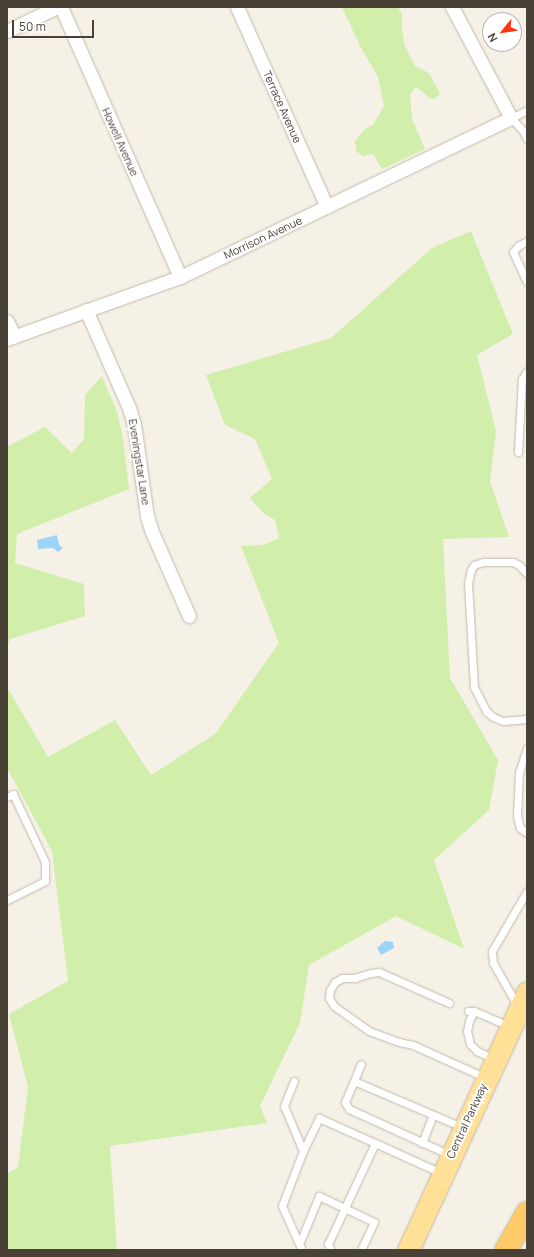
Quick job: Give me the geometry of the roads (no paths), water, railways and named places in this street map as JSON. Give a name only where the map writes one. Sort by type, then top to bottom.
[{"type":"highway","points":[[506,1250],[527,1213]]},
{"type":"main road","name":"Central Parkway","points":[[408,1250],[523,1001]]},
{"type":"street","points":[[7,31],[57,7]]},
{"type":"street","name":"Howell Avenue","points":[[61,7],[180,277]]},
{"type":"street","name":"Terrace Avenue","points":[[237,7],[327,207]]},
{"type":"street","points":[[452,7],[511,118]]},
{"type":"street","name":"Morrison Avenue","points":[[10,337],[180,277],[511,118]]},
{"type":"street","name":"Eveningstar Lane","points":[[86,310],[129,408],[134,424],[150,527],[189,616]]},
{"type":"street","points":[[7,321],[10,337]]},
{"type":"lane","points":[[527,110],[511,118],[523,131],[527,139]]},
{"type":"lane","points":[[527,241],[518,246],[513,252],[527,282]]},
{"type":"lane","points":[[518,452],[522,379],[527,371]]},
{"type":"lane","points":[[527,574],[519,565],[513,562],[483,562],[474,565],[471,570],[468,583],[474,687],[476,692],[486,711],[494,717],[503,721],[527,719]]},
{"type":"lane","points":[[527,748],[519,772],[517,816],[520,828],[527,832]]},
{"type":"lane","points":[[7,797],[13,794],[44,862],[45,882],[7,900]]},
{"type":"lane","points":[[523,1001],[493,962],[492,951],[527,891]]},
{"type":"lane","points":[[448,1003],[380,972],[342,978],[335,982],[330,990],[329,998],[334,1006],[369,1031],[491,1069]]},
{"type":"lane","points":[[491,1069],[470,1044],[467,1031],[471,1011],[511,1027]]},
{"type":"lane","points":[[361,1064],[345,1102],[349,1109],[422,1143],[447,1165]]},
{"type":"lane","points":[[294,1081],[284,1106],[303,1151]]},
{"type":"lane","points":[[354,1081],[464,1128]]},
{"type":"lane","points":[[422,1143],[434,1115]]},
{"type":"lane","points":[[302,1250],[300,1242],[282,1206],[303,1151],[319,1118],[375,1143],[447,1165]]},
{"type":"lane","points":[[331,1250],[328,1244],[375,1143]]},
{"type":"lane","points":[[300,1242],[319,1196],[374,1222],[361,1250]]},
{"type":"water","points":[[57,535],[59,545],[63,548],[58,552],[53,548],[38,549],[37,540]]},
{"type":"water","points":[[385,941],[393,942],[394,948],[381,955],[377,948]]}]
